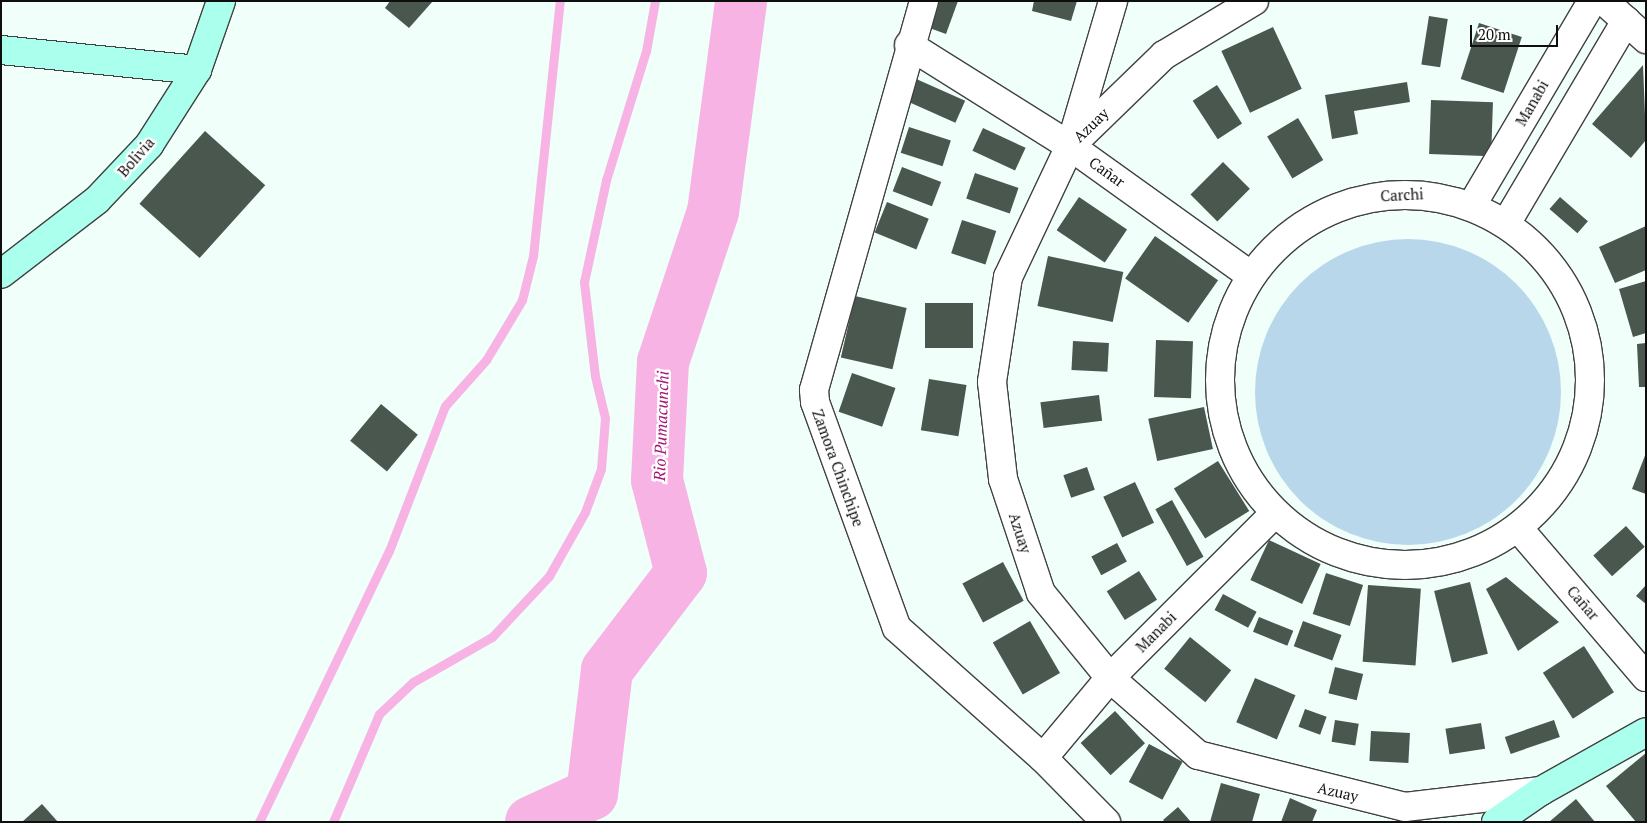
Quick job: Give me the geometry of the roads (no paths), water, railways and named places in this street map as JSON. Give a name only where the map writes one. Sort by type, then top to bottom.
[{"type":"street","name":"Bolivia","points":[[1,274],[97,200],[149,145],[197,70],[221,1]]},
{"type":"street","name":"Zamora Chinchipe","points":[[924,1],[909,45],[814,390],[815,402],[897,628],[1043,758],[1106,822]]},
{"type":"street","points":[[1070,146],[1113,1]]},
{"type":"street","name":"Azuay","points":[[1254,1],[1164,55],[1070,146],[1008,276],[992,382],[1003,479],[1040,593],[1110,678],[1198,755],[1298,782],[1405,807],[1541,791]]},
{"type":"street","name":"Manabi","points":[[1472,205],[1592,1]]},
{"type":"street","points":[[1604,1],[1646,39]]},
{"type":"street","points":[[1507,222],[1626,21]]},
{"type":"street","name":"Cañar","points":[[909,45],[1070,146],[1250,275]]},
{"type":"street","points":[[1,50],[197,70]]},
{"type":"street","name":"Carchi","points":[[1430,194],[1472,205],[1507,222],[1568,287],[1592,373],[1575,460],[1519,530],[1460,560],[1394,567],[1329,550],[1275,513],[1237,460],[1220,398],[1224,334],[1250,275],[1298,226],[1361,197],[1430,194]]},
{"type":"street","name":"Manabi","points":[[1043,758],[1110,678],[1275,513]]},
{"type":"street","name":"Cañar","points":[[1519,530],[1646,677]]},
{"type":"street","points":[[1496,822],[1541,791],[1646,732]]},
{"type":"waterway","points":[[259,822],[389,551],[445,406],[486,360],[522,300],[533,256],[560,1]]},
{"type":"waterway","points":[[333,822],[379,714],[413,682],[492,637],[549,576],[585,512],[601,469],[605,418],[595,376],[584,282],[606,180],[646,51],[655,1]]},
{"type":"waterway","name":"Rio Pumacunchi","points":[[531,822],[592,794],[607,670],[681,573],[657,480],[663,362],[713,212],[741,1]]}]
